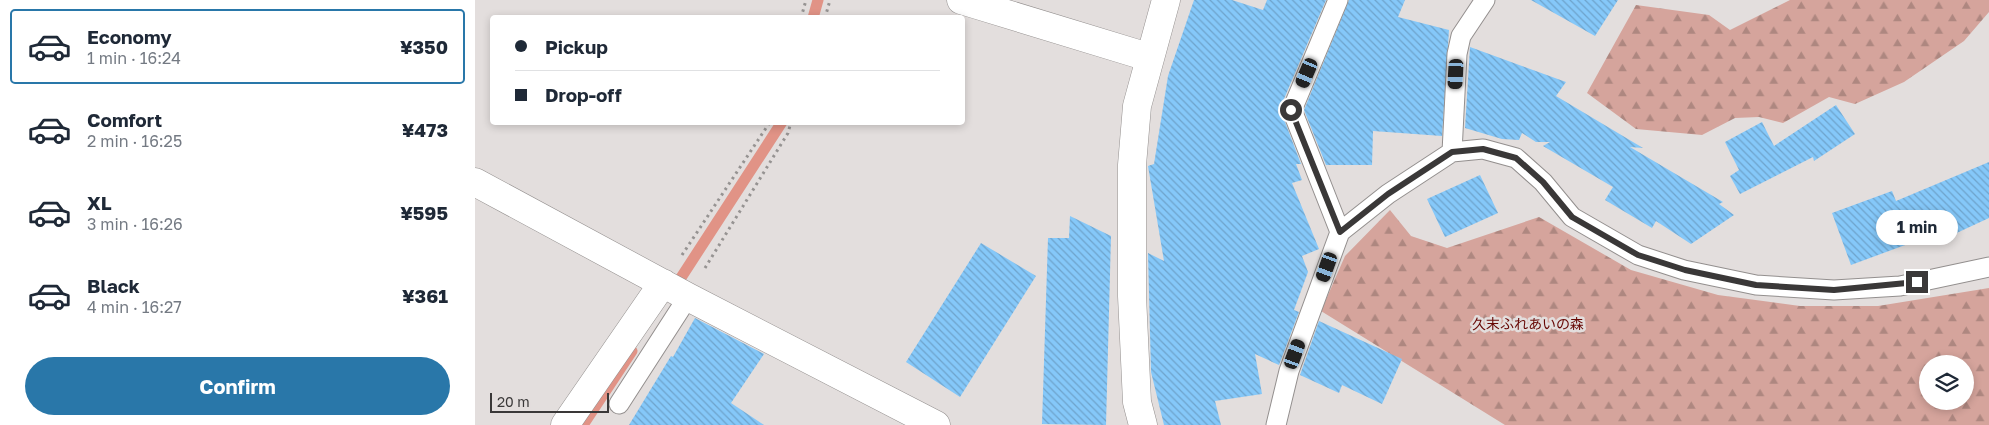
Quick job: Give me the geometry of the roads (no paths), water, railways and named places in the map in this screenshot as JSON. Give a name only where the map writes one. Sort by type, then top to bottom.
[{"type":"street","points":[[961,0],[1148,57]]},
{"type":"street","points":[[1143,425],[1137,402],[1132,296],[1132,166],[1137,106],[1148,57],[1166,0]]},
{"type":"street","points":[[475,182],[688,297],[936,425]]},
{"type":"street","points":[[565,425],[663,283]]},
{"type":"lane","points":[[1338,0],[1291,110],[1340,232]]},
{"type":"lane","points":[[1452,152],[1457,54],[1461,36],[1485,0]]},
{"type":"lane","points":[[1276,425],[1289,371],[1340,232],[1388,194],[1452,152],[1483,149],[1516,158],[1543,182],[1572,217],[1638,255],[1685,270],[1756,285],[1834,290],[1900,286],[1989,267]]},
{"type":"lane","points":[[619,404],[688,297]]},
{"type":"waterway","points":[[814,15],[818,0]]},
{"type":"waterway","points":[[673,290],[780,125]]},
{"type":"waterway","points":[[583,425],[632,351]]},
{"type":"park label","name":"久末ふれあいの森","points":[[1528,324]]}]
